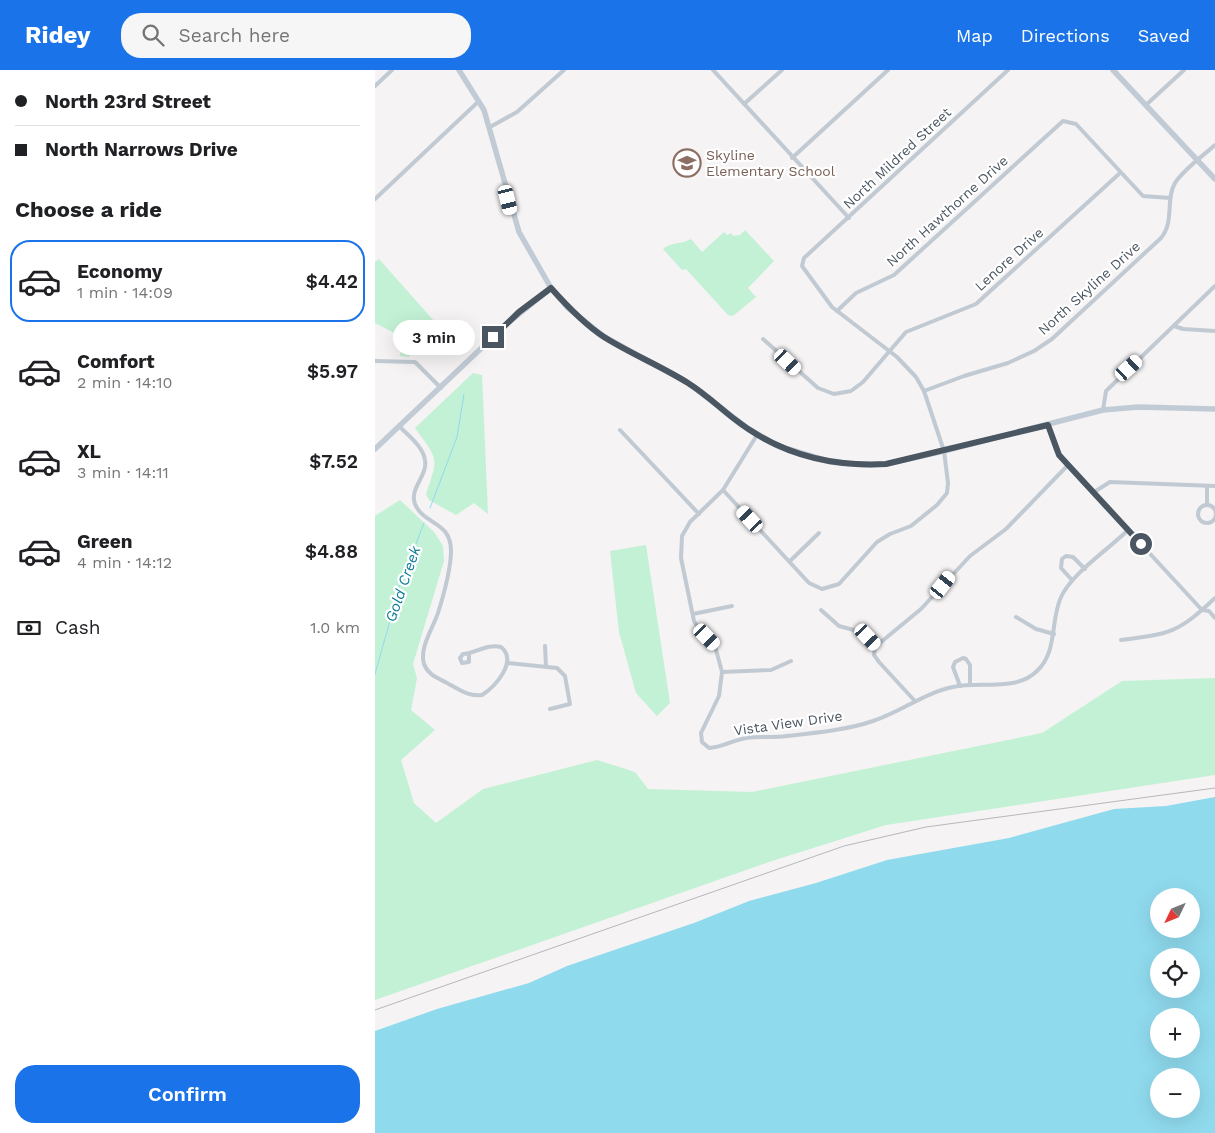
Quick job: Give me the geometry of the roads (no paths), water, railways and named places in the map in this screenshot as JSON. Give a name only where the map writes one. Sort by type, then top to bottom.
[{"type":"main road","points":[[459,70],[479,101],[490,127],[511,211],[519,232],[551,288],[567,307],[603,336],[688,383],[757,435],[800,454],[847,464],[886,464],[1103,410],[1139,407],[1215,409]]},
{"type":"main road","points":[[1113,70],[1147,104],[1215,179]]},
{"type":"main road","points":[[375,449],[516,315],[551,288]]},
{"type":"street","points":[[375,86],[392,70]]},
{"type":"street","points":[[490,127],[517,112],[564,70]]},
{"type":"street","points":[[713,70],[849,218]]},
{"type":"street","points":[[744,104],[782,70]]},
{"type":"street","points":[[792,158],[888,70]]},
{"type":"street","name":"North Mildred Street","points":[[837,311],[814,284],[802,266],[804,258],[1008,70]]},
{"type":"street","points":[[1147,104],[1183,70]]},
{"type":"street","points":[[375,199],[479,101]]},
{"type":"street","name":"North Hawthorne Drive","points":[[837,311],[856,293],[894,275],[1059,124],[1069,121],[1076,124],[1120,173]]},
{"type":"street","name":"North Skyline Drive","points":[[924,391],[1022,358],[1052,339],[1161,238],[1169,221],[1170,198],[1175,182],[1215,145]]},
{"type":"street","points":[[1120,173],[1143,196],[1170,198]]},
{"type":"street","name":"Lenore Drive","points":[[763,339],[817,388],[834,394],[843,394],[860,386],[906,332],[976,304],[1120,173]]},
{"type":"street","points":[[1103,410],[1106,391],[1215,286]]},
{"type":"street","points":[[723,490],[813,586],[826,589],[839,584],[877,542],[890,534],[911,526],[941,501],[947,493],[948,483],[944,451],[924,391],[916,376],[888,351],[837,311]]},
{"type":"street","points":[[1174,326],[1183,329],[1215,331]]},
{"type":"street","points":[[375,361],[415,362],[441,388]]},
{"type":"street","points":[[1048,425],[1056,450],[1068,465],[1202,610],[1206,610],[1215,618]]},
{"type":"street","points":[[400,427],[419,447],[425,462],[415,489],[415,502],[420,512],[444,529],[451,548],[449,571],[424,651],[426,668],[442,681],[477,696],[490,689],[508,663],[508,654],[498,646],[477,650],[469,655]]},
{"type":"street","points":[[621,430],[699,514]]},
{"type":"street","points":[[757,435],[723,490],[686,527],[680,552],[693,614],[700,631],[715,646],[722,672],[771,670],[791,661]]},
{"type":"street","points":[[914,700],[879,662],[873,651],[876,645],[921,609],[966,560],[1007,529],[1068,465]]},
{"type":"street","points":[[1094,492],[1110,482],[1215,486]]},
{"type":"street","points":[[1207,486],[1207,505]]},
{"type":"street","points":[[1207,505],[1213,508],[1215,515],[1213,519],[1206,522],[1200,519],[1198,512],[1202,506],[1207,505]]},
{"type":"street","name":"Vista View Drive","points":[[722,672],[718,701],[701,733],[703,744],[714,748],[743,738],[786,736],[865,724],[932,692],[970,684],[1012,684],[1031,676],[1043,663],[1050,650],[1059,603],[1072,580],[1128,530]]},
{"type":"street","points":[[790,561],[819,533]]},
{"type":"street","points":[[1072,580],[1061,568],[1062,559],[1066,556],[1073,557],[1085,569]]},
{"type":"street","points":[[1121,640],[1157,635],[1176,630],[1215,598]]},
{"type":"street","points":[[693,614],[732,606]]},
{"type":"street","points":[[821,610],[839,626],[861,632],[876,645]]},
{"type":"street","points":[[1016,617],[1031,626],[1054,634]]},
{"type":"street","points":[[545,646],[546,667]]},
{"type":"street","points":[[960,686],[953,668],[955,662],[963,658],[967,659],[970,665],[970,684]]},
{"type":"street","points":[[508,663],[557,668],[565,676],[570,704],[551,710]]},
{"type":"water","points":[[1215,797],[1215,1133],[375,1133],[375,1031],[437,1009],[529,983],[567,966],[694,923],[749,901],[816,883],[887,860],[1009,838],[1114,809],[1166,806]]},
{"type":"waterway","name":"Gold Creek","points":[[430,508],[457,437],[464,394]]},
{"type":"waterway","name":"Gold Creek","points":[[375,674],[400,585],[424,523]]},
{"type":"railway","points":[[375,1010],[844,846],[926,827],[1215,788]]},
{"type":"place","name":"Skyline Elementary School","points":[[687,163]]}]
